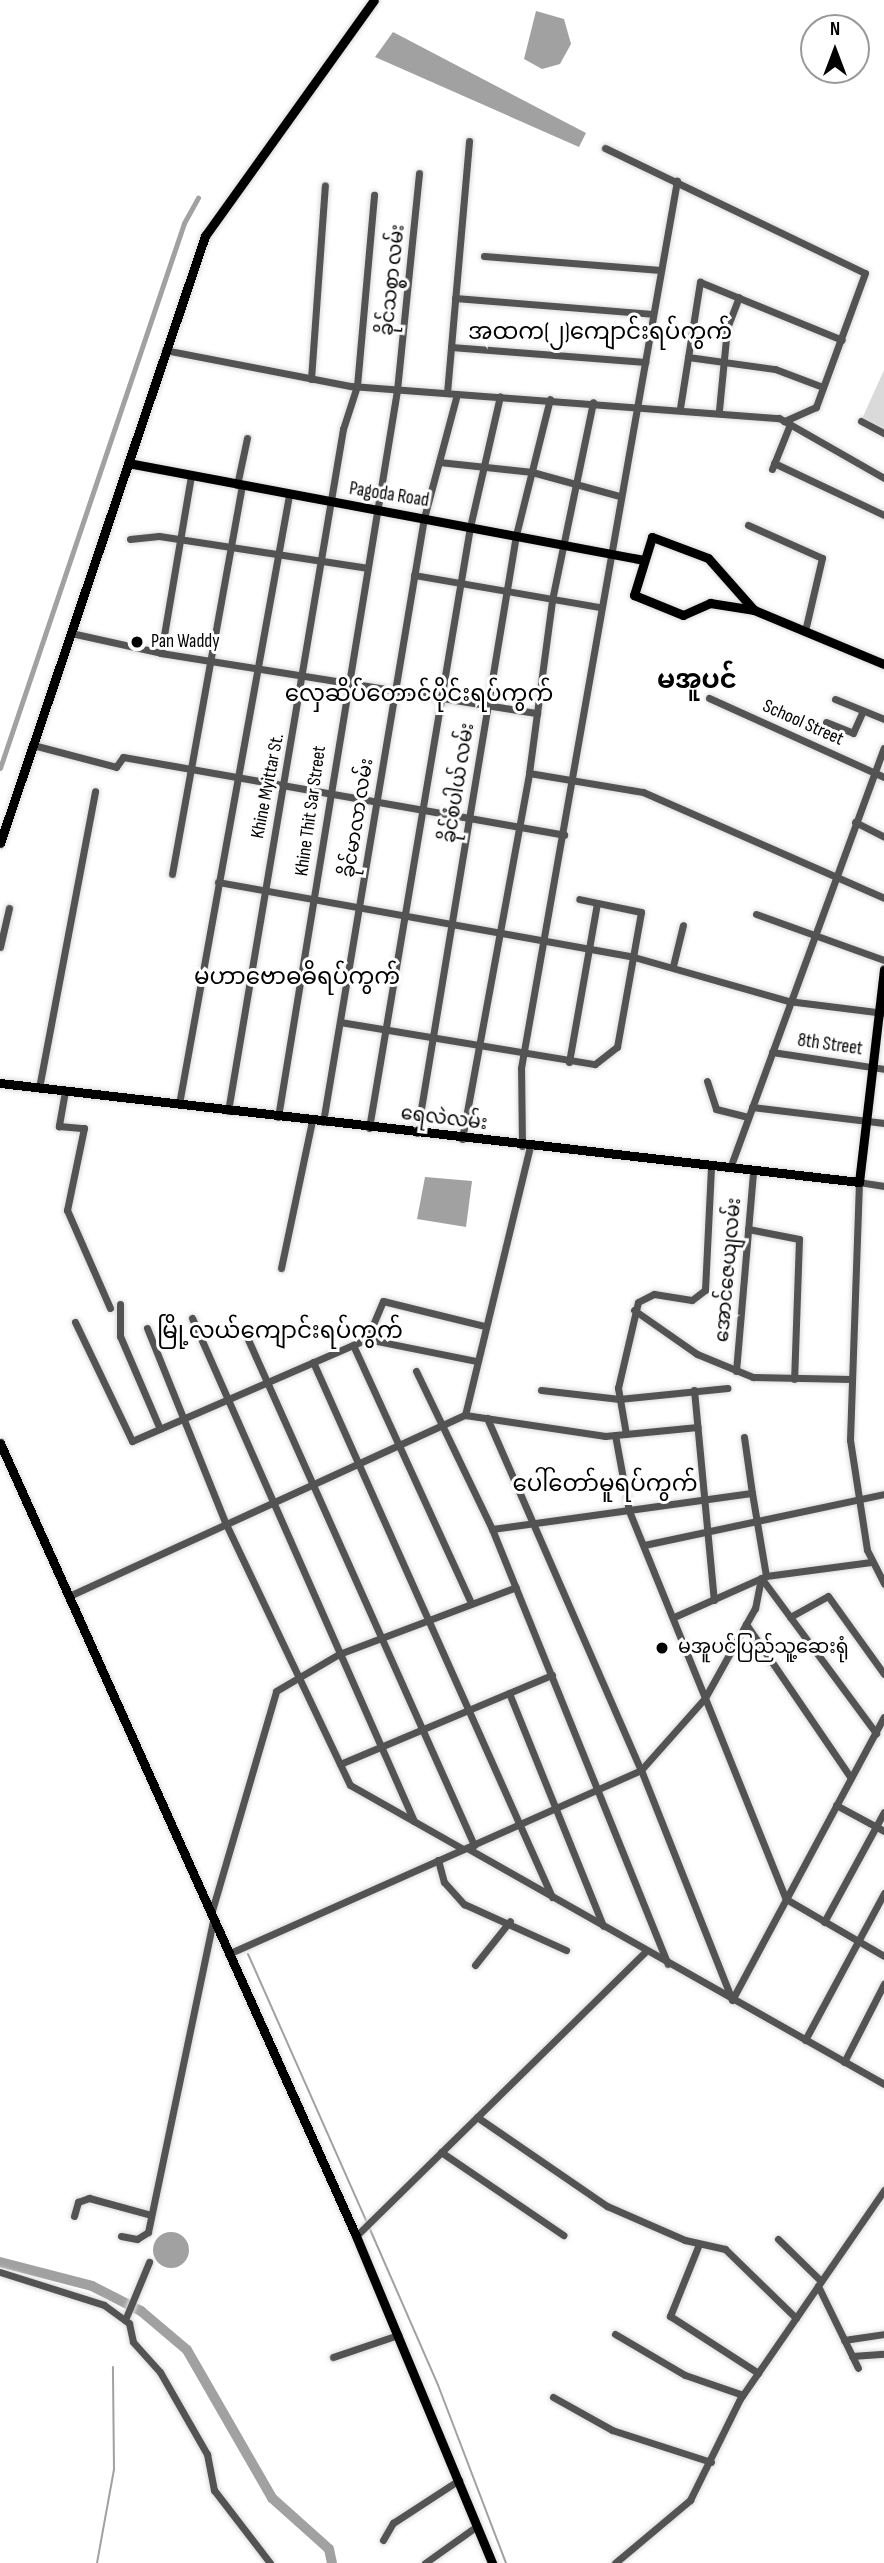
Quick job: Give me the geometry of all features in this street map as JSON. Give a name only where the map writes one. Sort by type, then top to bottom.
[{"type":"main road","points":[[0,843],[165,350],[215,217],[374,0]]},
{"type":"main road","name":"Pagoda Road","points":[[128,463],[332,504],[424,518],[644,560]]},
{"type":"main road","points":[[754,610],[711,560],[684,544],[654,536],[634,596],[683,615],[710,603],[754,610],[884,664]]},
{"type":"main road","points":[[859,1182],[881,1013],[884,969]]},
{"type":"main road","name":"ရေလဲလမ်း","points":[[0,1083],[462,1139],[859,1182]]},
{"type":"main road","points":[[0,1443],[356,2236],[492,2563]]},
{"type":"street","points":[[447,393],[469,141]]},
{"type":"street","points":[[606,148],[865,274],[842,340],[812,411],[787,422],[773,466],[884,515]]},
{"type":"street","name":"ခိုင်သစ္စာ လမ်း","points":[[377,511],[397,390],[419,173]]},
{"type":"street","points":[[465,1415],[526,1146],[524,1055],[564,835],[599,607],[677,181]]},
{"type":"street","points":[[311,379],[325,186]]},
{"type":"street","name":"Khine Myittar St.","points":[[228,1111],[264,892],[305,675],[332,504],[358,386],[374,195]]},
{"type":"street","points":[[484,256],[660,270]]},
{"type":"street","points":[[680,408],[699,282],[842,340]]},
{"type":"street","points":[[719,410],[723,361],[739,297]]},
{"type":"street","points":[[455,298],[652,314]]},
{"type":"street","points":[[451,347],[645,362]]},
{"type":"street","points":[[165,350],[358,386],[719,410],[787,422],[884,478]]},
{"type":"street","points":[[688,357],[775,369],[823,387]]},
{"type":"street","name":"ခိုင်မာလာ လမ်း","points":[[323,1122],[424,518],[457,394]]},
{"type":"street","points":[[369,1128],[470,527],[500,396]]},
{"type":"street","name":"ခိုင်စံပါယ် လမ်း","points":[[417,1133],[516,535],[550,400]]},
{"type":"street","points":[[462,1139],[529,773],[552,600],[593,402]]},
{"type":"street","points":[[861,421],[884,433]]},
{"type":"street","points":[[172,874],[212,661],[247,438]]},
{"type":"street","points":[[439,462],[484,464],[532,471],[620,496]]},
{"type":"street","points":[[161,653],[191,476]]},
{"type":"street","points":[[179,1104],[289,495]]},
{"type":"street","name":"Khine Thit Sar Street","points":[[278,1117],[314,901],[328,794],[377,511]]},
{"type":"street","points":[[748,525],[822,558],[805,631]]},
{"type":"street","points":[[130,539],[180,541],[367,568]]},
{"type":"street","points":[[414,575],[599,607]]},
{"type":"street","points":[[71,633],[161,653],[537,713]]},
{"type":"street","name":"School Street","points":[[709,698],[884,777]]},
{"type":"street","points":[[835,699],[884,719]]},
{"type":"street","points":[[826,722],[853,733],[863,710]]},
{"type":"street","points":[[33,745],[116,767],[123,757],[564,835]]},
{"type":"street","points":[[730,1168],[788,1001],[884,748]]},
{"type":"street","points":[[529,773],[573,777],[643,792],[884,898]]},
{"type":"street","points":[[39,1088],[95,791]]},
{"type":"street","points":[[855,822],[884,837]]},
{"type":"street","points":[[218,882],[634,957],[788,1001],[881,1013]]},
{"type":"street","points":[[340,1022],[593,1065],[615,1051],[641,911],[579,899]]},
{"type":"street","points":[[569,1062],[597,903]]},
{"type":"street","points":[[0,947],[9,908]]},
{"type":"street","points":[[756,914],[884,960]]},
{"type":"street","points":[[673,966],[683,925]]},
{"type":"street","name":"8th Street","points":[[772,1052],[884,1069]]},
{"type":"street","points":[[707,1081],[716,1109],[748,1117]]},
{"type":"street","points":[[65,1091],[59,1126],[84,1128],[68,1210],[110,1308]]},
{"type":"street","points":[[752,1107],[884,1123]]},
{"type":"street","points":[[281,1268],[312,1121]]},
{"type":"street","points":[[626,1434],[619,1399],[634,1310],[648,1295],[692,1300],[705,1290],[711,1167]]},
{"type":"street","name":"အောင်ဇေယျလမ်း","points":[[736,1371],[753,1171]]},
{"type":"street","points":[[859,1182],[851,1379],[858,1497],[871,1562],[884,1584]]},
{"type":"street","name":"ရေလဲလမ်း","points":[[859,1182],[884,1185]]},
{"type":"street","points":[[748,1229],[799,1239],[794,1378]]},
{"type":"street","points":[[368,1339],[383,1301],[485,1325]]},
{"type":"street","points":[[120,1304],[120,1336],[160,1429]]},
{"type":"street","points":[[634,1310],[697,1354],[736,1371],[794,1378],[851,1379]]},
{"type":"street","points":[[192,1318],[225,1401],[273,1501],[414,1821]]},
{"type":"street","points":[[75,1322],[129,1440],[184,1420],[368,1339],[476,1361]]},
{"type":"street","points":[[147,1328],[225,1522],[350,1785],[414,1821],[468,1847],[603,1927],[884,2084]]},
{"type":"street","points":[[246,1335],[315,1482],[423,1729],[468,1847]]},
{"type":"street","points":[[353,1345],[471,1603]]},
{"type":"street","points":[[313,1362],[552,1897]]},
{"type":"street","points":[[416,1371],[492,1529],[668,1964]]},
{"type":"street","points":[[541,1390],[619,1399],[727,1388]]},
{"type":"street","points":[[694,1390],[710,1530],[714,1600]]},
{"type":"street","points":[[69,1596],[225,1522],[465,1415],[615,1435],[698,1427]]},
{"type":"street","points":[[488,1419],[536,1521],[641,1770],[732,2000]]},
{"type":"street","points":[[615,1435],[629,1511],[786,1899],[884,1956]]},
{"type":"street","points":[[744,1437],[764,1577],[790,1617],[876,1732]]},
{"type":"street","points":[[492,1529],[752,1493]]},
{"type":"street","points":[[644,1545],[858,1497],[884,1494]]},
{"type":"street","points":[[674,1617],[764,1577],[871,1562]]},
{"type":"street","points":[[228,1954],[641,1770],[705,1698],[746,1624],[764,1577]]},
{"type":"street","points":[[121,2236],[143,2237],[151,2215],[212,1917],[269,1704],[297,1674],[339,1654],[516,1587]]},
{"type":"street","points":[[790,1617],[828,1596],[884,1674]]},
{"type":"street","points":[[746,1624],[851,1778]]},
{"type":"street","points":[[340,1763],[552,1675]]},
{"type":"street","points":[[509,1693],[603,1927]]},
{"type":"street","points":[[732,2000],[884,1717]]},
{"type":"street","points":[[836,1805],[880,1829]]},
{"type":"street","points":[[824,1923],[880,1829],[884,1812]]},
{"type":"street","points":[[438,1860],[444,1882],[464,1904],[510,1921],[566,1950]]},
{"type":"street","points":[[805,2040],[884,1893]]},
{"type":"street","points":[[475,1965],[510,1921]]},
{"type":"street","points":[[356,2236],[646,1951]]},
{"type":"street","points":[[844,2062],[884,1984]]},
{"type":"street","points":[[477,2117],[578,2189],[699,2244],[725,2249],[796,2318]]},
{"type":"street","points":[[442,2152],[563,2235]]},
{"type":"street","points":[[615,2563],[690,2500],[743,2395],[884,2190]]},
{"type":"street","points":[[74,2216],[78,2202],[89,2198],[151,2215]]},
{"type":"street","points":[[778,2239],[819,2283],[858,2368]]},
{"type":"street","points":[[699,2244],[670,2316],[758,2374]]},
{"type":"street","points":[[125,2320],[149,2262]]},
{"type":"street","points":[[0,2272],[104,2305],[125,2320],[133,2342],[160,2372],[207,2454],[214,2490],[270,2563]]},
{"type":"street","points":[[615,2334],[685,2375],[743,2395]]},
{"type":"street","points":[[844,2340],[884,2334]]},
{"type":"street","points":[[333,2357],[398,2335]]},
{"type":"street","points":[[852,2356],[884,2354]]},
{"type":"street","points":[[553,2397],[612,2430],[711,2462]]},
{"type":"street","points":[[383,2540],[393,2523],[458,2480]]},
{"type":"street","points":[[425,2563],[477,2526]]},
{"type":"shaded area","points":[[536,11],[564,19],[571,44],[560,64],[542,69],[524,59]]},
{"type":"shaded area","points":[[393,32],[586,133],[579,147],[375,57]]},
{"type":"shaded area","points":[[884,370],[884,432],[861,421]]},
{"type":"shaded area","points":[[425,1177],[472,1181],[466,1227],[417,1219]]},
{"type":"shaded area","points":[[171,2232],[184,2237],[189,2250],[184,2263],[171,2268],[158,2263],[153,2250],[158,2237]]},
{"type":"waterway","points":[[0,768],[184,223],[198,198]]},
{"type":"waterway","points":[[248,1954],[367,2222]]},
{"type":"waterway","points":[[369,2227],[438,2385],[506,2563]]},
{"type":"waterway","points":[[0,2262],[92,2286],[141,2311],[187,2350],[272,2498],[329,2549],[332,2563]]},
{"type":"waterway","points":[[97,2563],[114,2469],[113,2367]]},
{"type":"place","name":"Pan Waddy","points":[[137,642]]},
{"type":"place","name":"မအူပင်ပြည်သူ့ဆေးရုံ","points":[[662,1648]]},
{"type":"district","name":"အထက(၂)ကျောင်းရပ်ကွက်","points":[[600,332]]},
{"type":"district","name":"မအူပင်","points":[[697,681]]},
{"type":"district","name":"လှေဆိပ်တောင်ပိုင်းရပ်ကွက်","points":[[419,694]]},
{"type":"district","name":"မဟာဗောဓဓိရပ်ကွက်","points":[[297,977]]},
{"type":"district","name":"မြို့လယ်ကျောင်းရပ်ကွက်","points":[[280,1331]]},
{"type":"district","name":"ပေါ်တော်မူရပ်ကွက်","points":[[605,1484]]}]
